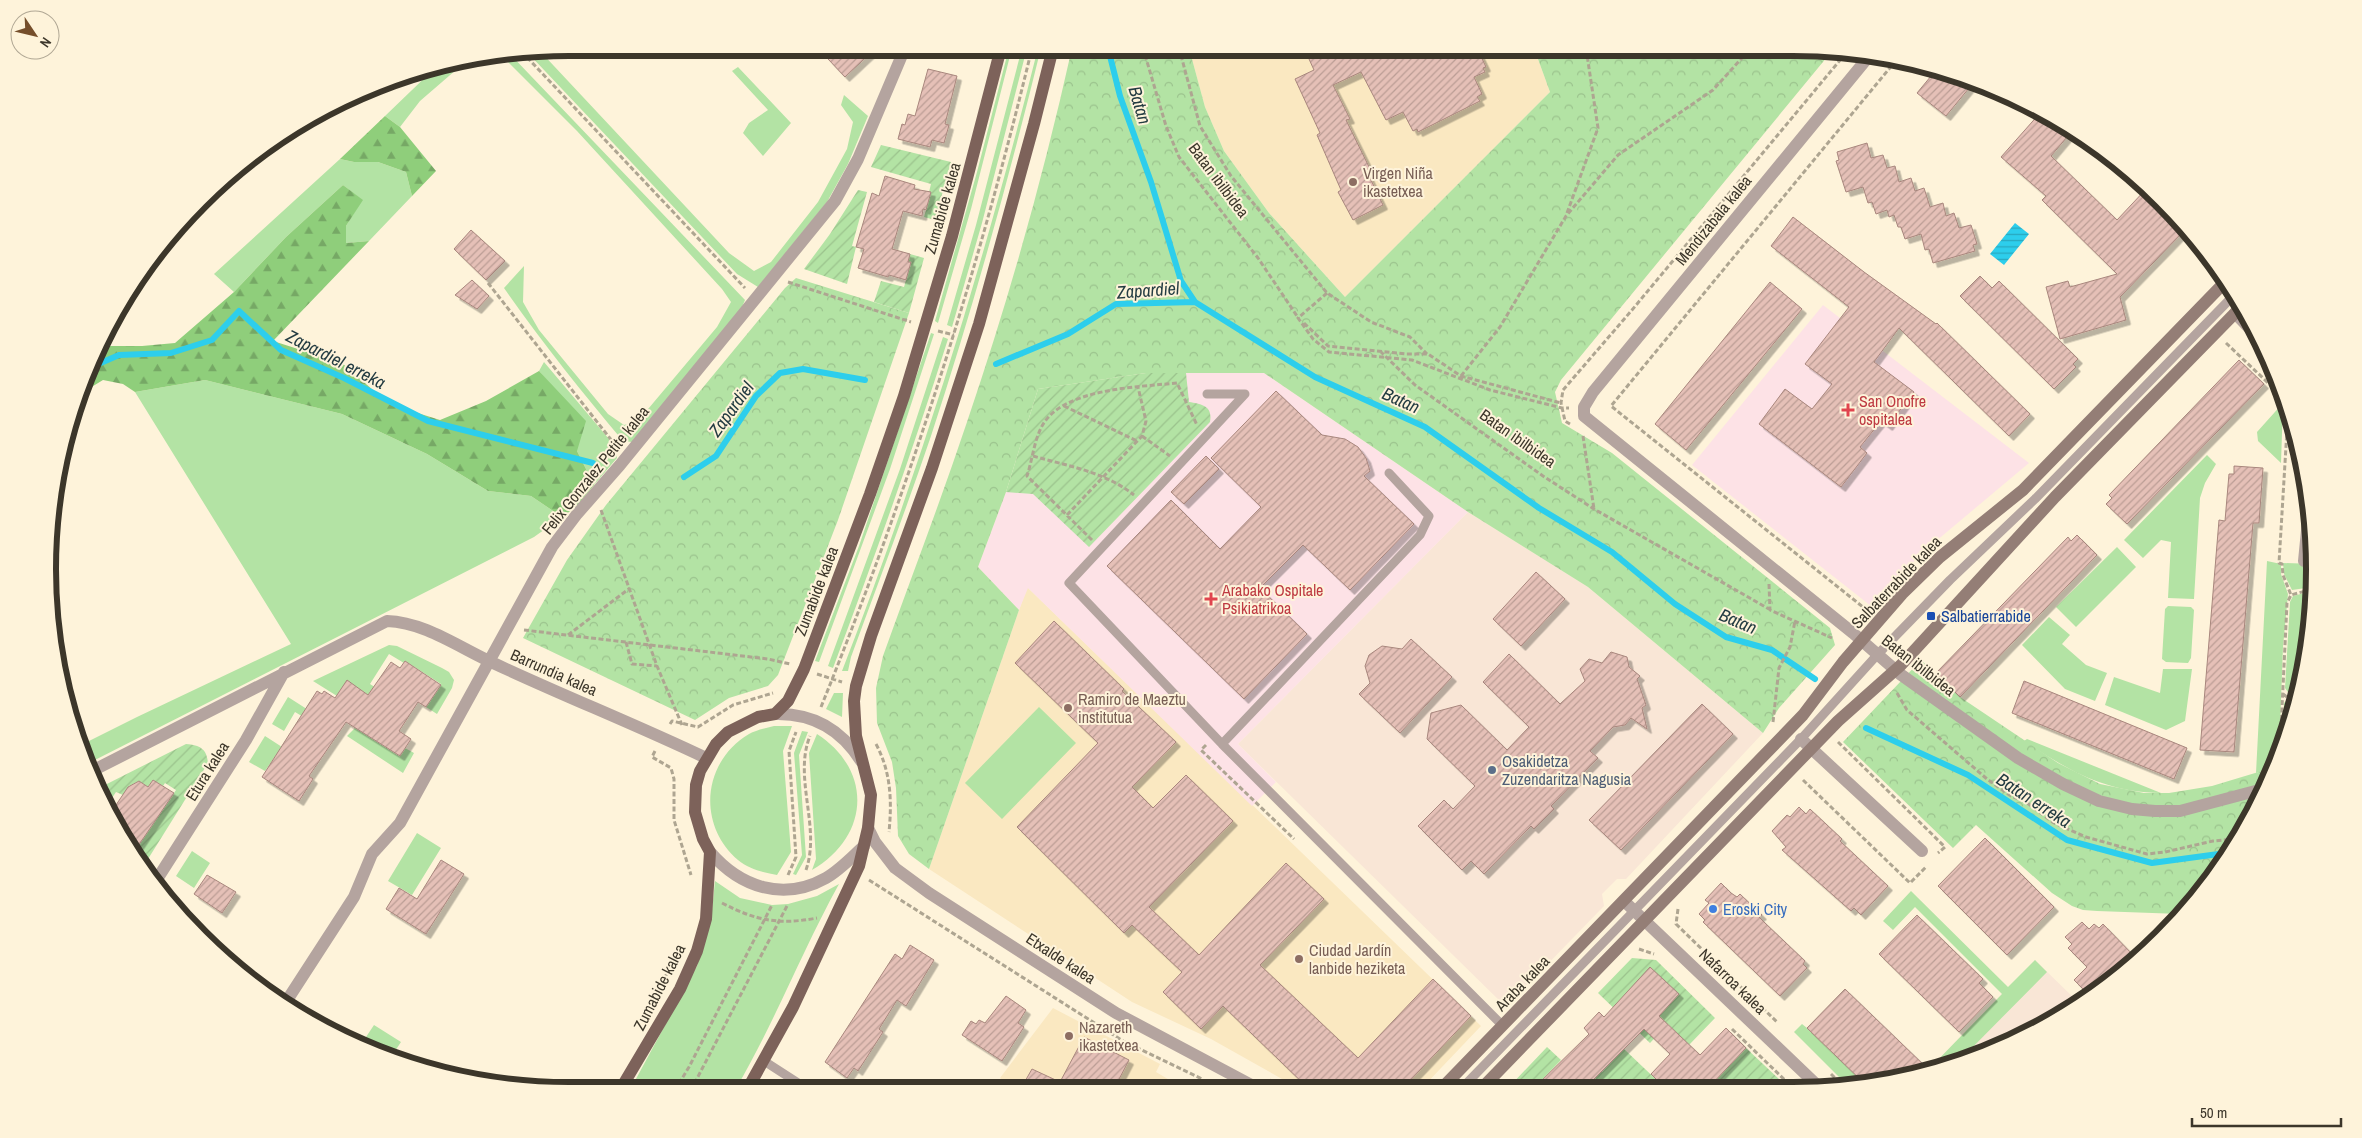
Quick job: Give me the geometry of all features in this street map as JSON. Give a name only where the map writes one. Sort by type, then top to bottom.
[{"type":"main road","name":"Zumabide kalea","points":[[625,1082],[680,989],[697,951],[706,919],[710,852],[703,839],[695,812],[696,785],[706,758],[716,744],[728,732],[758,717],[775,714],[788,702],[804,669],[870,494],[925,326],[962,200],[999,56]]},
{"type":"main road","points":[[752,1082],[837,917],[859,866],[868,828],[870,795],[854,717],[856,686],[871,636],[932,468],[973,342],[1005,234],[1051,56]]},
{"type":"street","name":"Felix Gonzalez Petite kalea","points":[[289,998],[354,897],[372,854],[400,823],[552,547],[577,514],[626,458],[835,201],[858,159],[902,56]]},
{"type":"street","name":"Mendizabala kalea","points":[[1584,407],[1605,377],[1865,62]]},
{"type":"street","name":"Salbaterrabide kalea","points":[[1624,901],[1804,715],[1861,640],[1929,568],[2023,490],[2221,287]]},
{"type":"street","points":[[1488,1082],[1811,748],[1895,670],[2056,497],[2236,312]]},
{"type":"street","name":"Batan ibilbidea","points":[[1584,407],[1584,416],[1588,421],[1861,640],[1895,670],[2018,758],[2062,784],[2099,801],[2132,809],[2180,811],[2255,791]]},
{"type":"street","points":[[2304,561],[2305,547]]},
{"type":"street","name":"Barrundia kalea","points":[[284,672],[387,621],[400,621],[420,628],[489,662],[706,758]]},
{"type":"street","points":[[97,769],[284,672]]},
{"type":"street","name":"Etura kalea","points":[[159,876],[246,740],[284,672]]},
{"type":"street","points":[[775,714],[802,716],[830,727],[848,743],[862,763]]},
{"type":"street","points":[[1802,739],[1922,851]]},
{"type":"street","name":"Etxalde kalea","points":[[868,828],[889,860],[902,874],[929,893],[1116,1013],[1246,1082]]},
{"type":"street","points":[[710,852],[720,864],[740,879],[764,888],[780,890],[799,888],[826,878],[864,846]]},
{"type":"street","name":"Nafarroa kalea","points":[[1624,901],[1813,1081]]},
{"type":"street","name":"Araba kalea","points":[[1449,1082],[1624,901]]},
{"type":"lane","points":[[1635,911],[1802,739],[1878,654],[1950,580],[2054,480],[2229,300]]},
{"type":"lane","points":[[1207,394],[1245,394],[1069,584],[1214,736],[1503,1026]]},
{"type":"lane","points":[[1222,744],[1420,535],[1429,516],[1389,473]]},
{"type":"lane","name":"Araba kalea","points":[[1468,1082],[1635,911]]},
{"type":"lane","points":[[764,1061],[797,1082]]},
{"type":"path","name":"Batan ibilbidea","points":[[1145,56],[1166,126],[1179,156],[1258,258],[1298,318],[1328,346],[1428,354]]},
{"type":"path","name":"Batan ibilbidea","points":[[1181,56],[1200,126],[1231,176],[1327,293],[1371,322],[1410,337],[1428,354],[1461,376],[1561,403],[1563,390],[1841,59]]},
{"type":"path","points":[[1566,216],[1598,128],[1587,56]]},
{"type":"path","points":[[1461,376],[1500,327],[1566,216],[1618,155],[1713,90],[1744,56]]},
{"type":"path","points":[[528,58],[756,299]]},
{"type":"path","points":[[1870,613],[1611,406],[1892,66]]},
{"type":"path","points":[[786,281],[954,335]]},
{"type":"path","points":[[488,284],[626,458]]},
{"type":"path","points":[[1298,318],[1327,293]]},
{"type":"path","points":[[907,331],[912,313]]},
{"type":"path","points":[[938,340],[943,323]]},
{"type":"path","points":[[2219,349],[2243,325]]},
{"type":"path","points":[[2226,342],[2272,387]]},
{"type":"path","name":"Batan ibilbidea","points":[[1380,351],[1415,384],[1543,476],[1594,509],[1770,610]]},
{"type":"path","points":[[1101,549],[1027,476],[1042,427],[1055,411],[1110,390],[1177,383],[1204,439]]},
{"type":"path","points":[[1066,515],[1142,436],[1146,421],[1138,387]]},
{"type":"path","points":[[1064,406],[1137,441]]},
{"type":"path","points":[[2287,432],[2279,563],[2282,564],[2282,575],[2291,595]]},
{"type":"path","points":[[1582,433],[1594,509]]},
{"type":"path","points":[[1142,436],[1180,464]]},
{"type":"path","points":[[1033,456],[1102,476],[1121,485],[1144,504]]},
{"type":"path","points":[[600,507],[657,666],[682,725]]},
{"type":"path","points":[[568,636],[630,588]]},
{"type":"path","points":[[2281,726],[2287,603],[2291,595],[2305,591]]},
{"type":"path","points":[[1772,730],[1779,668],[1790,647],[1795,621]]},
{"type":"path","points":[[521,630],[790,664],[856,686]]},
{"type":"path","points":[[626,642],[632,664],[657,666]]},
{"type":"path","points":[[786,672],[792,657]]},
{"type":"path","points":[[816,682],[822,666]]},
{"type":"path","points":[[1892,686],[1907,710],[1987,779],[2011,796],[2026,802],[2054,823],[2086,837],[2147,854],[2228,840]]},
{"type":"path","points":[[778,687],[774,693],[733,705],[698,727],[682,725],[672,721],[652,757],[671,768],[674,780],[674,820],[691,874],[692,884],[728,906],[765,920],[786,923],[837,917]]},
{"type":"path","points":[[2283,694],[2289,698]]},
{"type":"path","points":[[679,1082],[765,920],[796,857],[789,751],[802,716]]},
{"type":"path","points":[[1214,736],[1201,750],[1298,843]]},
{"type":"path","points":[[873,740],[882,756],[889,778],[891,808],[888,833],[892,839]]},
{"type":"path","points":[[2256,775],[2263,773]]},
{"type":"path","points":[[864,888],[868,880],[889,860]]},
{"type":"path","points":[[868,880],[1123,1041],[1204,1080]]},
{"type":"path","points":[[1678,906],[1676,924],[1780,1025]]},
{"type":"path","points":[[1634,948],[1652,952],[1659,959]]},
{"type":"path","points":[[647,1010],[673,960]]},
{"type":"path","points":[[1730,1027],[1787,1082]]},
{"type":"path","points":[[1829,1072],[1837,1080]]},
{"type":"shaded area","name":"Virgen Niña ikastetxea","points":[[1191,56],[1537,56],[1550,92],[1345,297],[1269,213],[1224,151],[1205,107]]},
{"type":"shaded area","name":"San Onofre ospitalea","points":[[1823,305],[2029,463],[1923,552],[1871,606],[1692,465]]},
{"type":"shaded area","name":"Arabako Ospitale Psikiatrikoa","points":[[1146,373],[1264,373],[1468,512],[1238,744],[1276,782],[1252,806],[1028,588],[1019,610],[978,567],[1006,492]]},
{"type":"shaded area","points":[[1468,512],[1588,587],[1763,733],[1626,879],[1617,879],[1602,894],[1604,906],[1506,1007],[1238,744]]},
{"type":"shaded area","name":"Ramiro de Maeztu institutua","points":[[1027,587],[1481,1026],[1428,1082],[1287,1082],[1211,1039],[1132,1002],[929,869]]},
{"type":"shaded area","points":[[2035,960],[2074,998],[2020,1029],[1958,1055],[1937,1061]]},
{"type":"shaded area","name":"Nazareth ikastetxea","points":[[1053,1008],[1160,1064],[1156,1072],[1173,1082],[1005,1082],[1000,1078]]},
{"type":"green space","points":[[1007,56],[1010,56],[971,209],[938,323],[935,321]]},
{"type":"green space","points":[[1020,56],[1025,56],[982,223],[952,327],[947,325],[976,225]]},
{"type":"green space","points":[[1036,56],[1039,56],[976,291],[931,436],[851,657],[848,671],[842,671],[899,517],[950,363],[1018,127]]},
{"type":"green space","points":[[1070,56],[1191,56],[1205,107],[1224,151],[1269,213],[1345,297],[1550,92],[1537,56],[1827,57],[1561,380],[1555,392],[1562,423],[1612,453],[1830,628],[1835,645],[1779,708],[1763,733],[1588,587],[1468,512],[1264,373],[1146,373],[1038,389],[1006,492],[978,567],[1019,610],[929,869],[909,854],[898,836],[896,788],[892,762],[877,723],[876,688],[883,656],[957,451],[997,329],[1050,142]]},
{"type":"green space","points":[[532,57],[545,57],[729,253],[754,271],[771,262],[818,202],[847,149],[853,122],[841,105],[844,95],[868,116],[848,164],[827,202],[758,287],[737,274]]},
{"type":"green space","points":[[515,59],[745,300],[742,307],[632,442],[623,441],[607,422],[547,347],[504,288],[524,266],[523,302],[539,330],[608,414],[624,425],[638,421],[717,327],[731,302],[722,289],[577,131],[506,60]]},
{"type":"green space","points":[[738,67],[791,123],[763,156],[743,133],[749,123],[768,110],[732,71]]},
{"type":"green space","points":[[457,69],[420,101],[400,127],[385,116],[426,77]]},
{"type":"green space","points":[[385,116],[400,127],[436,171],[412,196],[406,172],[378,162],[354,162],[340,159]]},
{"type":"green space","points":[[881,145],[951,162],[935,220],[924,217],[931,193],[929,192],[931,184],[871,167]]},
{"type":"green space","points":[[340,159],[354,162],[378,162],[406,172],[412,196],[369,241],[346,243],[346,226],[362,200],[343,185],[286,237],[234,292],[214,274]]},
{"type":"green space","points":[[343,185],[363,200],[346,226],[346,243],[369,241],[273,341],[342,363],[389,404],[440,420],[486,401],[539,371],[586,421],[577,451],[594,485],[576,507],[562,517],[531,496],[488,491],[427,454],[342,414],[205,380],[135,392],[123,384],[103,380],[89,389],[107,346],[142,346],[175,343],[234,292],[286,237]]},
{"type":"green space","points":[[858,190],[867,192],[852,246],[856,247],[847,284],[804,269],[830,234]]},
{"type":"green space","points":[[910,254],[924,258],[909,313],[874,302],[881,281],[904,287],[911,263],[908,262]]},
{"type":"green space","points":[[796,278],[909,313],[838,520],[778,675],[768,686],[729,698],[695,720],[523,638],[567,560],[606,505],[785,288]]},
{"type":"green space","points":[[931,333],[934,334],[890,469],[819,662],[815,661],[859,546]]},
{"type":"green space","points":[[943,337],[948,339],[921,422],[833,668],[828,666],[900,469]]},
{"type":"green space","points":[[544,362],[614,445],[617,458],[594,485],[577,451],[556,391],[539,371]]},
{"type":"green space","points":[[1146,373],[1186,373],[1189,402],[1206,407],[1210,412],[1210,422],[1089,547],[1033,494],[1006,492],[1038,389]]},
{"type":"green space","points":[[205,380],[342,414],[427,454],[488,491],[531,496],[562,517],[534,537],[93,761],[86,742],[291,644],[135,392]]},
{"type":"green space","points":[[2280,407],[2283,417],[2281,463],[2258,441],[2257,432]]},
{"type":"green space","points":[[2207,455],[2216,464],[2205,483],[2200,498],[2194,599],[2168,598],[2171,542],[2161,540],[2143,558],[2124,540]]},
{"type":"green space","points":[[2117,547],[2136,567],[2076,627],[2056,607]]},
{"type":"green space","points":[[2267,561],[2281,564],[2281,574],[2288,594],[2283,647],[2280,731],[2265,770],[2256,773]]},
{"type":"green space","points":[[2283,563],[2306,564],[2305,588],[2292,590],[2284,574]]},
{"type":"green space","points":[[2305,593],[2296,669],[2290,695],[2285,688],[2290,602],[2293,596]]},
{"type":"green space","points":[[2168,606],[2191,607],[2194,610],[2191,658],[2188,663],[2166,662],[2162,659],[2165,609]]},
{"type":"green space","points":[[2049,617],[2070,635],[2062,644],[2086,665],[2107,673],[2095,701],[2065,689],[2022,645]]},
{"type":"green space","points":[[389,645],[397,646],[442,668],[449,672],[454,680],[452,688],[437,714],[426,707],[441,684],[405,661],[404,663],[389,654],[370,684],[409,709],[368,736],[399,756],[405,748],[414,753],[403,773],[347,736],[380,703],[347,681],[337,696],[313,681]]},
{"type":"green space","points":[[1921,660],[1960,697],[2058,763],[2100,784],[2144,793],[2169,793],[2212,786],[2265,770],[2253,796],[2219,854],[2173,914],[2097,911],[2083,910],[2072,906],[2052,893],[1976,825],[1953,848],[1843,742]]},
{"type":"green space","points":[[2163,669],[2192,669],[2185,721],[2166,730],[2105,705],[2114,677],[2160,693]]},
{"type":"green space","points":[[834,693],[843,693],[842,717],[826,709]]},
{"type":"green space","points":[[288,697],[324,720],[320,727],[295,712],[284,731],[272,724]]},
{"type":"green space","points":[[2288,702],[2283,719],[2284,703]]},
{"type":"green space","points":[[1039,707],[1076,743],[1002,819],[965,783]]},
{"type":"green space","points":[[774,726],[792,726],[783,751],[791,852],[777,875],[762,872],[738,860],[725,846],[716,829],[711,812],[711,794],[714,777],[722,761],[733,746],[749,734]]},
{"type":"green space","points":[[802,731],[808,732],[799,755],[806,857],[796,875],[793,874],[802,855],[794,753]]},
{"type":"green space","points":[[817,734],[835,749],[848,766],[855,785],[857,804],[854,822],[845,840],[831,856],[812,870],[816,859],[809,753]]},
{"type":"green space","points":[[265,736],[296,756],[291,765],[276,755],[265,771],[249,762]]},
{"type":"green space","points":[[2027,739],[2161,793],[2122,789],[2088,778],[2057,762],[2024,741]]},
{"type":"green space","points":[[186,744],[195,745],[206,754],[208,763],[147,860],[138,846],[176,790],[165,783],[163,786],[153,780],[148,787],[139,781],[129,786],[123,795],[116,792],[111,800],[104,785]]},
{"type":"green space","points":[[417,833],[441,848],[412,895],[388,881]]},
{"type":"green space","points":[[192,851],[210,863],[194,888],[176,876]]},
{"type":"green space","points":[[715,881],[740,898],[772,905],[788,904],[817,896],[839,884],[739,1082],[634,1082],[697,966],[711,920]]},
{"type":"green space","points":[[1911,891],[2008,987],[2035,960],[2047,972],[1969,1051],[1937,1061],[2002,994],[1915,907],[1893,930],[1883,921]]},
{"type":"green space","points":[[1632,958],[1656,960],[1715,1018],[1689,1045],[1668,1024],[1650,1043],[1598,993]]},
{"type":"green space","points":[[1802,1024],[1858,1077],[1841,1079],[1794,1032]]},
{"type":"green space","points":[[374,1025],[401,1042],[395,1051],[365,1039]]},
{"type":"green space","points":[[1547,1047],[1561,1060],[1540,1082],[1514,1082]]},
{"type":"green space","points":[[1746,1048],[1781,1081],[1780,1082],[1714,1082]]},
{"type":"green space","points":[[1624,1049],[1659,1082],[1599,1082],[1583,1066],[1589,1060],[1602,1072]]},
{"type":"water","points":[[2015,223],[2029,234],[2004,265],[1990,254]]},
{"type":"building","points":[[832,56],[867,56],[845,77],[828,59]]},
{"type":"building","points":[[1308,56],[1481,56],[1486,67],[1483,68],[1485,72],[1474,77],[1482,94],[1477,97],[1480,101],[1418,132],[1417,129],[1413,131],[1403,112],[1386,120],[1361,72],[1333,85],[1350,119],[1346,120],[1373,175],[1369,176],[1383,205],[1353,220],[1338,192],[1341,190],[1317,135],[1320,133],[1295,79],[1314,70]]},
{"type":"building","points":[[928,69],[957,76],[945,124],[949,125],[944,143],[932,140],[930,147],[898,139],[902,124],[905,125],[908,114],[915,116]]},
{"type":"building","points":[[1931,76],[1970,87],[1946,116],[1917,93]]},
{"type":"building","points":[[2036,118],[2068,136],[2051,156],[2117,220],[2142,193],[2181,234],[2120,297],[2126,320],[2060,339],[2046,287],[2068,281],[2070,287],[2117,274],[2042,200],[2046,196],[2001,157]]},
{"type":"building","points":[[1867,143],[1871,158],[1883,155],[1887,168],[1895,166],[1899,182],[1911,178],[1915,191],[1924,188],[1930,207],[1943,203],[1946,216],[1954,213],[1959,228],[1971,225],[1977,244],[1973,245],[1975,251],[1933,263],[1929,249],[1925,250],[1921,234],[1905,239],[1894,215],[1889,217],[1887,210],[1876,214],[1872,202],[1868,203],[1863,187],[1846,192],[1836,161],[1839,160],[1837,152]]},
{"type":"building","points":[[885,176],[915,185],[914,189],[931,192],[926,210],[923,209],[922,216],[903,211],[892,249],[910,254],[908,262],[911,262],[906,280],[858,268],[864,249],[856,247],[872,193],[879,196]]},
{"type":"building","points":[[1793,217],[1864,272],[1937,323],[2030,414],[2009,436],[1899,328],[1874,362],[1914,392],[1888,426],[1881,421],[1860,447],[1867,453],[1841,487],[1759,424],[1785,389],[1812,409],[1832,384],[1805,364],[1849,307],[1771,246]]},
{"type":"building","points":[[471,230],[505,261],[486,280],[454,249]]},
{"type":"building","points":[[1980,276],[1992,288],[1999,281],[2078,359],[2073,364],[2076,367],[2054,389],[1960,296]]},
{"type":"building","points":[[472,280],[489,296],[477,309],[455,295]]},
{"type":"building","points":[[1770,282],[1802,309],[1686,450],[1655,424]]},
{"type":"building","points":[[2239,360],[2264,384],[2127,524],[2106,504],[2112,498],[2109,495]]},
{"type":"building","points":[[1276,391],[1322,435],[1345,439],[1358,447],[1366,458],[1370,471],[1364,476],[1414,524],[1350,590],[1303,545],[1260,588],[1307,634],[1244,699],[1107,566],[1171,500],[1220,549],[1261,507],[1211,458]]},
{"type":"building","points":[[1206,456],[1219,469],[1184,504],[1171,492]]},
{"type":"building","points":[[2234,466],[2263,468],[2259,523],[2253,523],[2234,752],[2200,750],[2219,520],[2225,521],[2229,474],[2234,474]]},
{"type":"building","points":[[2077,535],[2097,555],[1960,697],[1936,673],[2068,537],[2071,541]]},
{"type":"building","points":[[1536,572],[1565,599],[1521,646],[1493,619]]},
{"type":"building","points":[[1054,621],[1124,689],[1122,691],[1176,742],[1132,787],[1153,808],[1186,775],[1233,821],[1149,907],[1199,955],[1286,863],[1324,899],[1260,965],[1358,1058],[1433,979],[1471,1016],[1409,1082],[1302,1082],[1223,1006],[1201,1029],[1163,992],[1182,972],[1132,925],[1124,933],[1017,827],[1098,743],[1015,663]]},
{"type":"building","points":[[1411,639],[1452,677],[1400,733],[1359,694],[1370,683],[1365,666],[1369,655],[1382,646],[1402,649]]},
{"type":"building","name":"Osakidetza Zuzendaritza Nagusia","points":[[1611,652],[1627,657],[1629,667],[1640,676],[1637,679],[1646,705],[1642,708],[1647,729],[1631,718],[1625,725],[1613,727],[1590,751],[1598,758],[1551,806],[1554,809],[1534,829],[1531,826],[1484,874],[1471,861],[1462,870],[1418,826],[1444,800],[1453,809],[1475,786],[1427,739],[1431,713],[1461,705],[1507,750],[1529,727],[1483,682],[1509,654],[1560,704],[1585,681],[1580,669],[1589,659],[1602,663]]},
{"type":"building","points":[[405,661],[441,685],[426,707],[418,702],[399,731],[411,739],[400,756],[346,722],[309,776],[313,779],[299,801],[262,777],[317,691],[322,694],[324,691],[335,698],[347,680],[368,695],[391,662],[400,668]]},
{"type":"building","points":[[2024,681],[2187,748],[2174,779],[2012,713]]},
{"type":"building","points":[[1702,704],[1733,734],[1621,850],[1589,820]]},
{"type":"building","points":[[153,780],[174,793],[138,846],[115,807],[128,787],[139,781],[148,787]]},
{"type":"building","points":[[1799,807],[1806,814],[1810,809],[1842,839],[1840,841],[1888,886],[1861,915],[1854,908],[1851,911],[1782,850],[1786,847],[1772,831],[1787,815],[1790,817]]},
{"type":"building","points":[[1985,838],[2054,907],[2007,955],[1938,886]]},
{"type":"building","points":[[441,860],[464,874],[426,934],[386,909],[399,888],[417,899]]},
{"type":"building","points":[[207,875],[236,892],[222,913],[194,894]]},
{"type":"building","points":[[1721,883],[1737,897],[1740,894],[1762,915],[1759,917],[1805,961],[1803,964],[1807,968],[1780,996],[1703,922],[1705,920],[1699,914],[1709,903],[1705,900]]},
{"type":"building","points":[[1917,915],[1983,979],[1979,983],[1993,997],[1959,1032],[1879,954]]},
{"type":"building","points":[[2082,922],[2089,929],[2094,924],[2099,928],[2103,924],[2132,954],[2084,990],[2074,980],[2087,967],[2068,948],[2072,944],[2065,937]]},
{"type":"building","points":[[910,945],[934,960],[906,1006],[897,1000],[879,1029],[883,1032],[858,1071],[854,1068],[847,1078],[825,1062],[895,954],[902,959]]},
{"type":"building","points":[[1650,967],[1679,994],[1659,1016],[1700,1055],[1726,1028],[1746,1048],[1714,1082],[1659,1082],[1651,1074],[1670,1054],[1644,1029],[1591,1082],[1540,1082],[1589,1034],[1584,1028],[1599,1012],[1604,1017]]},
{"type":"building","points":[[1845,989],[1923,1065],[1858,1077],[1807,1028]]},
{"type":"building","points":[[1006,996],[1026,1010],[1018,1023],[1024,1027],[1002,1061],[962,1035],[971,1021],[976,1024],[979,1020],[985,1023]]},
{"type":"building","points":[[1084,1037],[1129,1060],[1118,1082],[1060,1082]]},
{"type":"building","points":[[1032,1069],[1060,1082],[1025,1082]]},
{"type":"waterway","name":"Batan","points":[[1110,56],[1120,96],[1151,182],[1181,281],[1195,302],[1315,377],[1425,427],[1539,508],[1612,552],[1675,604],[1726,637],[1772,650],[1815,679]]},
{"type":"waterway","name":"Zapardiel","points":[[996,364],[1068,334],[1116,304],[1195,302]]},
{"type":"waterway","name":"Zapardiel erreka","points":[[99,364],[119,355],[171,353],[212,340],[239,311],[281,350],[344,378],[428,421],[593,463]]},
{"type":"waterway","name":"Zapardiel","points":[[684,477],[716,456],[756,396],[780,373],[803,369],[865,380]]},
{"type":"waterway","name":"Batan erreka","points":[[1866,728],[1968,775],[2067,840],[2152,863],[2219,854]]},
{"type":"place","name":"Virgen Niña ikastetxea","points":[[1353,182]]},
{"type":"place","name":"San Onofre ospitalea","points":[[1848,410]]},
{"type":"place","name":"Arabako Ospitale Psikiatrikoa","points":[[1211,599]]},
{"type":"place","name":"Salbatierrabide","points":[[1931,616]]},
{"type":"place","name":"Ramiro de Maeztu institutua","points":[[1068,708]]},
{"type":"place","name":"Osakidetza Zuzendaritza Nagusia","points":[[1492,770]]},
{"type":"place","name":"Eroski City","points":[[1713,909]]},
{"type":"place","name":"Ciudad Jardín lanbide heziketa","points":[[1299,959]]},
{"type":"place","name":"Nazareth ikastetxea","points":[[1069,1036]]}]
